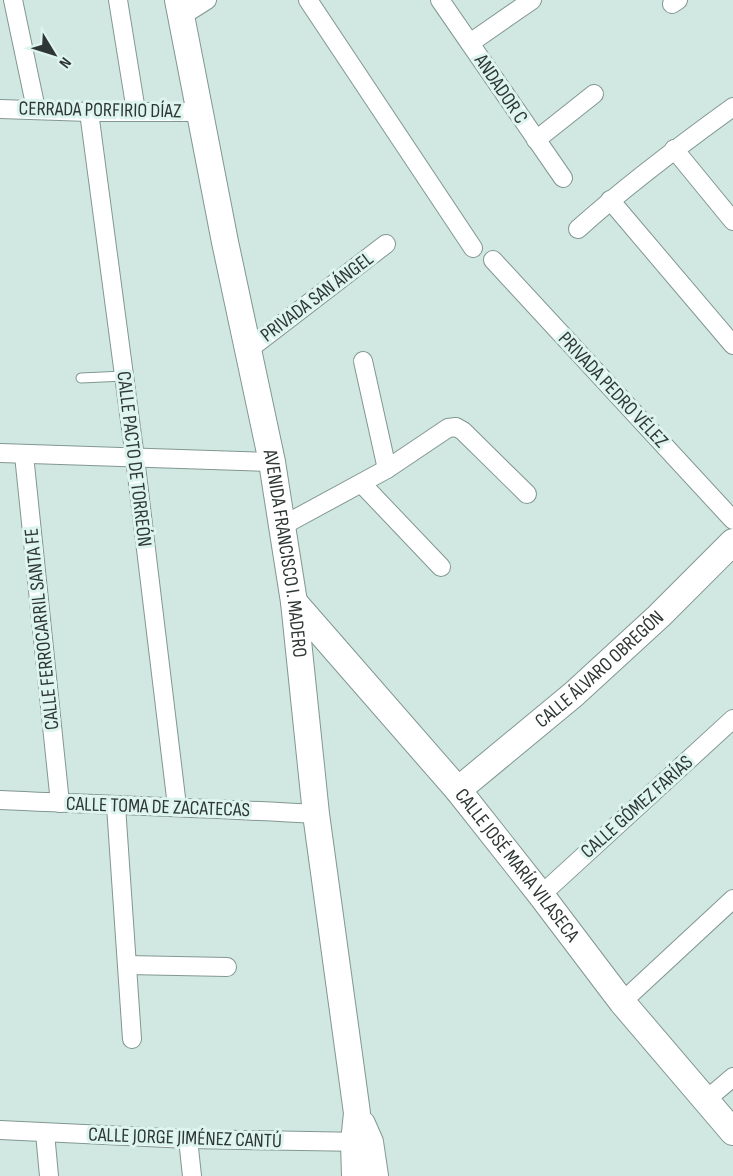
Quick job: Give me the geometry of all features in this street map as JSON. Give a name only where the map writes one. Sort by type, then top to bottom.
[{"type":"main road","name":"AVENIDA FRANCISCO I. MADERO","points":[[179,8],[225,242],[272,462],[294,602],[316,814],[357,1113],[362,1142],[375,1176]]},
{"type":"main road","name":"CALLE ÁLVARO OBREGÓN","points":[[458,790],[574,694],[659,616],[733,542]]},
{"type":"main road","name":"CALLE JOSÉ MARÍA VILASECA","points":[[294,602],[458,790],[622,1002],[733,1132]]},
{"type":"main road","name":"AVENIDA FRANCISCO I. MADERO","points":[[356,1176],[362,1142]]},
{"type":"street","points":[[13,0],[36,109]]},
{"type":"street","points":[[118,0],[136,111]]},
{"type":"street","points":[[179,8],[207,0]]},
{"type":"street","points":[[308,0],[472,248]]},
{"type":"street","points":[[470,43],[532,0]]},
{"type":"street","name":"ANDADOR C","points":[[446,2],[470,43],[563,178]]},
{"type":"street","points":[[536,140],[594,94]]},
{"type":"street","points":[[578,230],[610,200],[674,149],[733,107]]},
{"type":"street","name":"CERRADA PORFIRIO DÍAZ","points":[[0,109],[200,112]]},
{"type":"street","name":"CALLE PACTO DE TORREÓN","points":[[89,112],[135,458],[177,806]]},
{"type":"street","points":[[674,149],[733,221]]},
{"type":"street","points":[[610,200],[733,345]]},
{"type":"street","name":"PRIVADA SAN ÁNGEL","points":[[248,350],[386,244]]},
{"type":"street","name":"PRIVADA PEDRO VÉLEZ","points":[[493,260],[733,520]]},
{"type":"street","points":[[363,360],[387,470]]},
{"type":"street","points":[[282,526],[387,470],[447,428],[456,427],[463,431],[527,494]]},
{"type":"street","points":[[0,453],[272,462]]},
{"type":"street","name":"CALLE FERROCARRIL SANTA FE","points":[[24,455],[60,803]]},
{"type":"street","points":[[362,484],[441,567]]},
{"type":"street","name":"CALLE GÓMEZ FARÍAS","points":[[541,895],[733,719]]},
{"type":"street","name":"CALLE TOMA DE ZACATECAS","points":[[0,800],[116,806],[177,806],[316,814]]},
{"type":"street","points":[[116,806],[132,1039]]},
{"type":"street","points":[[622,1002],[733,899]]},
{"type":"street","points":[[127,965],[227,967]]},
{"type":"street","points":[[706,1100],[733,1077]]},
{"type":"street","name":"CALLE JORGE JIMÉNEZ CANTÚ","points":[[0,1130],[188,1139],[362,1142]]},
{"type":"street","points":[[45,1133],[49,1176]]},
{"type":"street","points":[[188,1139],[192,1176]]},
{"type":"lane","points":[[81,378],[124,376]]}]
